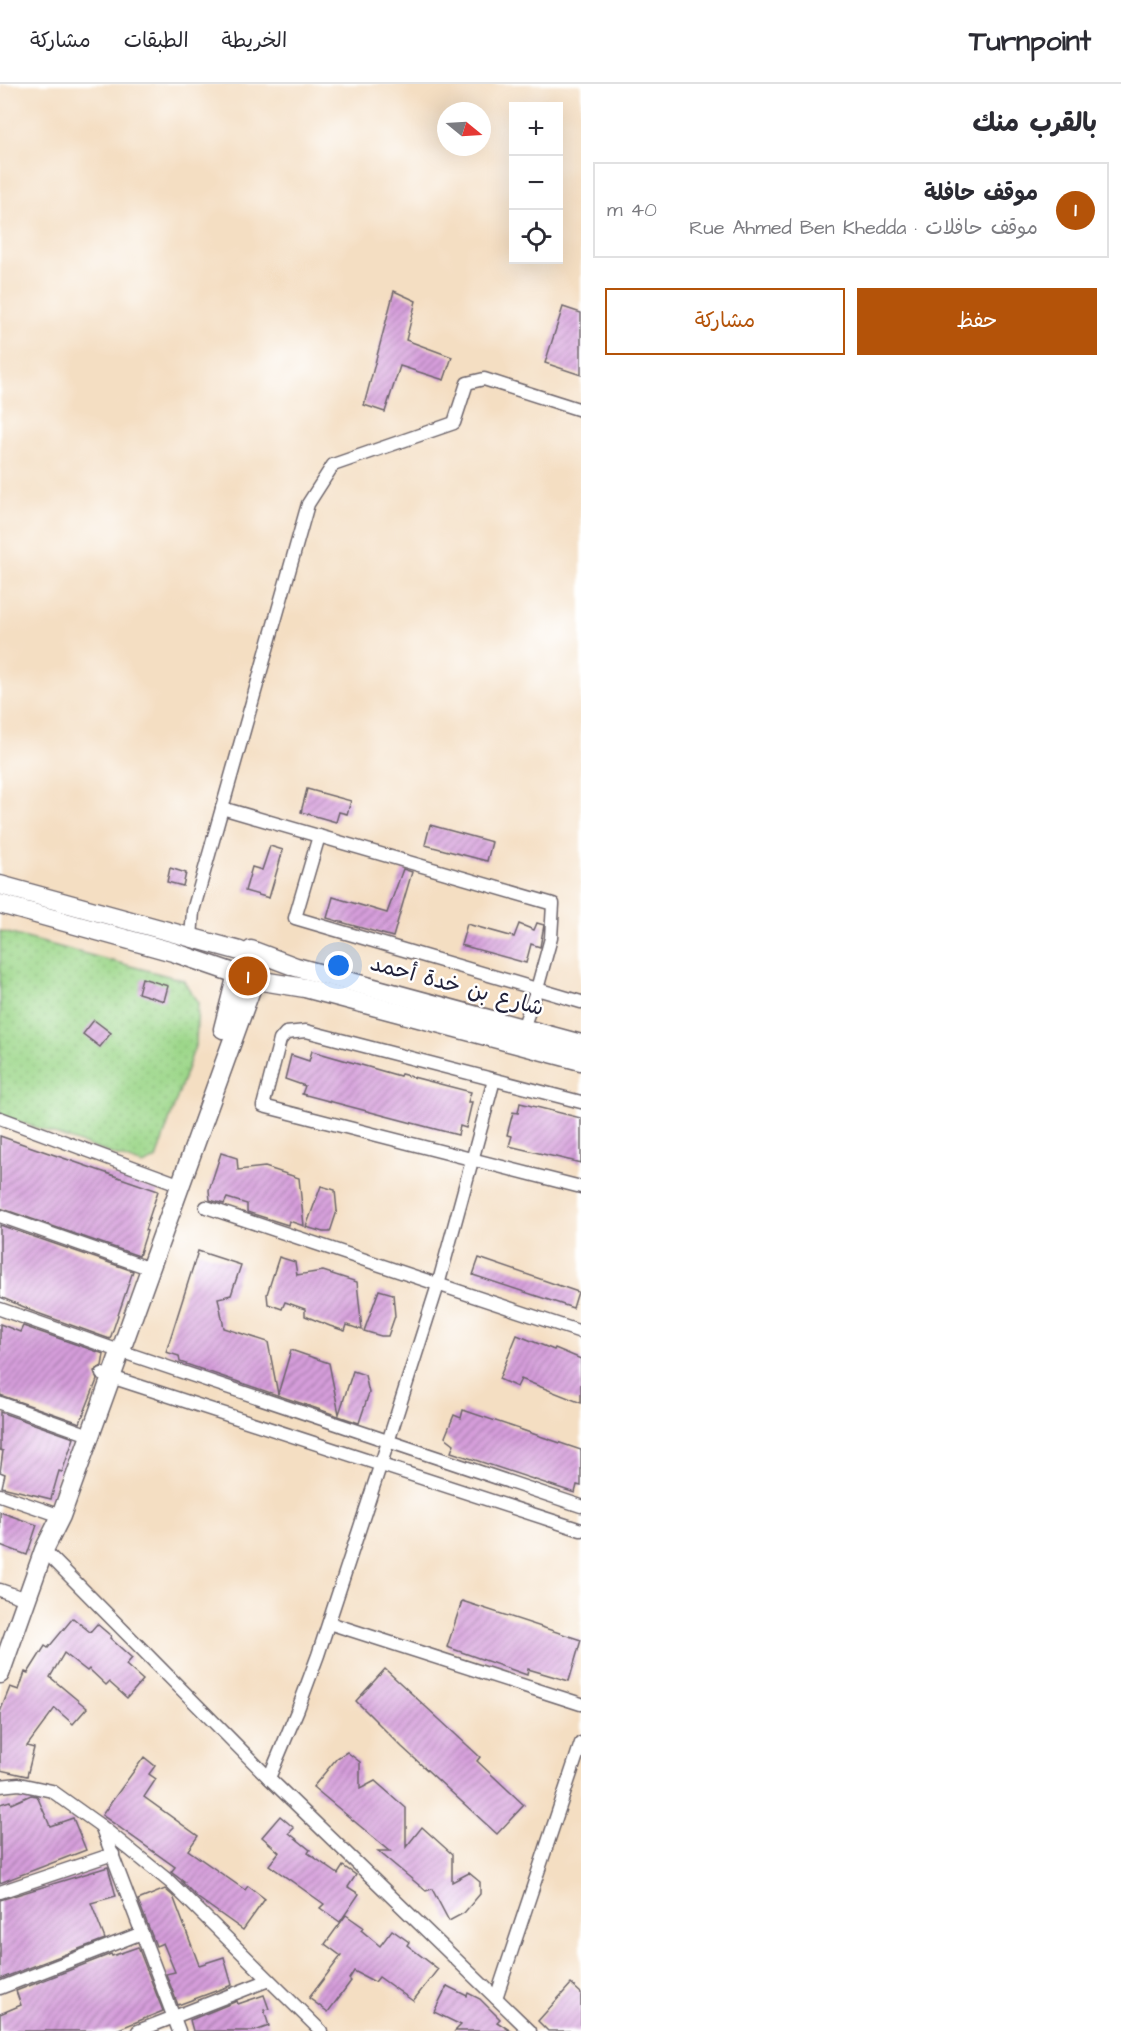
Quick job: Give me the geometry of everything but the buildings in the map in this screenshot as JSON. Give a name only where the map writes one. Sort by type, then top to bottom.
[{"type":"main road","name":"شارع بن خدة أحمد","points":[[0,885],[581,1044]]},
{"type":"main road","points":[[0,904],[173,952],[244,978],[305,988],[581,1061]]},
{"type":"main road","points":[[0,1674],[175,1183],[225,1023],[244,978],[262,972],[262,961],[256,953],[246,951],[236,954],[231,962],[244,978]]},
{"type":"main road","points":[[116,1350],[140,1265],[175,1183]]},
{"type":"street","points":[[191,938],[193,911],[308,504],[333,465],[454,423],[466,382],[484,379],[581,410]]},
{"type":"street","points":[[222,808],[553,904],[551,938],[523,1028]]},
{"type":"street","points":[[319,836],[295,918],[581,1002]]},
{"type":"street","points":[[581,1102],[306,1031],[286,1033],[280,1040],[262,1106],[581,1187]]},
{"type":"street","points":[[269,1778],[298,1709],[329,1623],[381,1465],[438,1285],[494,1080]]},
{"type":"street","points":[[0,1118],[175,1183]]},
{"type":"street","points":[[206,1207],[581,1332]]},
{"type":"street","points":[[0,1216],[140,1265]]},
{"type":"street","points":[[0,1309],[581,1506]]},
{"type":"street","points":[[107,1375],[581,1530]]},
{"type":"street","points":[[0,1403],[88,1424]]},
{"type":"street","points":[[0,1495],[57,1515]]},
{"type":"street","points":[[44,1550],[269,1778],[530,2031]]},
{"type":"street","points":[[0,1590],[26,1599]]},
{"type":"street","points":[[329,1623],[581,1704]]},
{"type":"street","points":[[496,1998],[581,1743]]},
{"type":"street","points":[[0,1786],[19,1784],[52,1791],[101,1827],[170,1882],[321,2031]]},
{"type":"street","points":[[101,1827],[179,2031]]},
{"type":"street","points":[[0,1893],[112,1854]]},
{"type":"street","points":[[0,1988],[142,1933]]},
{"type":"street","points":[[138,2031],[269,1980]]},
{"type":"green space","points":[[0,931],[183,980],[198,1003],[196,1043],[156,1159],[143,1165],[0,1115]]},
{"type":"place","name":"موقف حافلة","points":[[248,976]]}]
